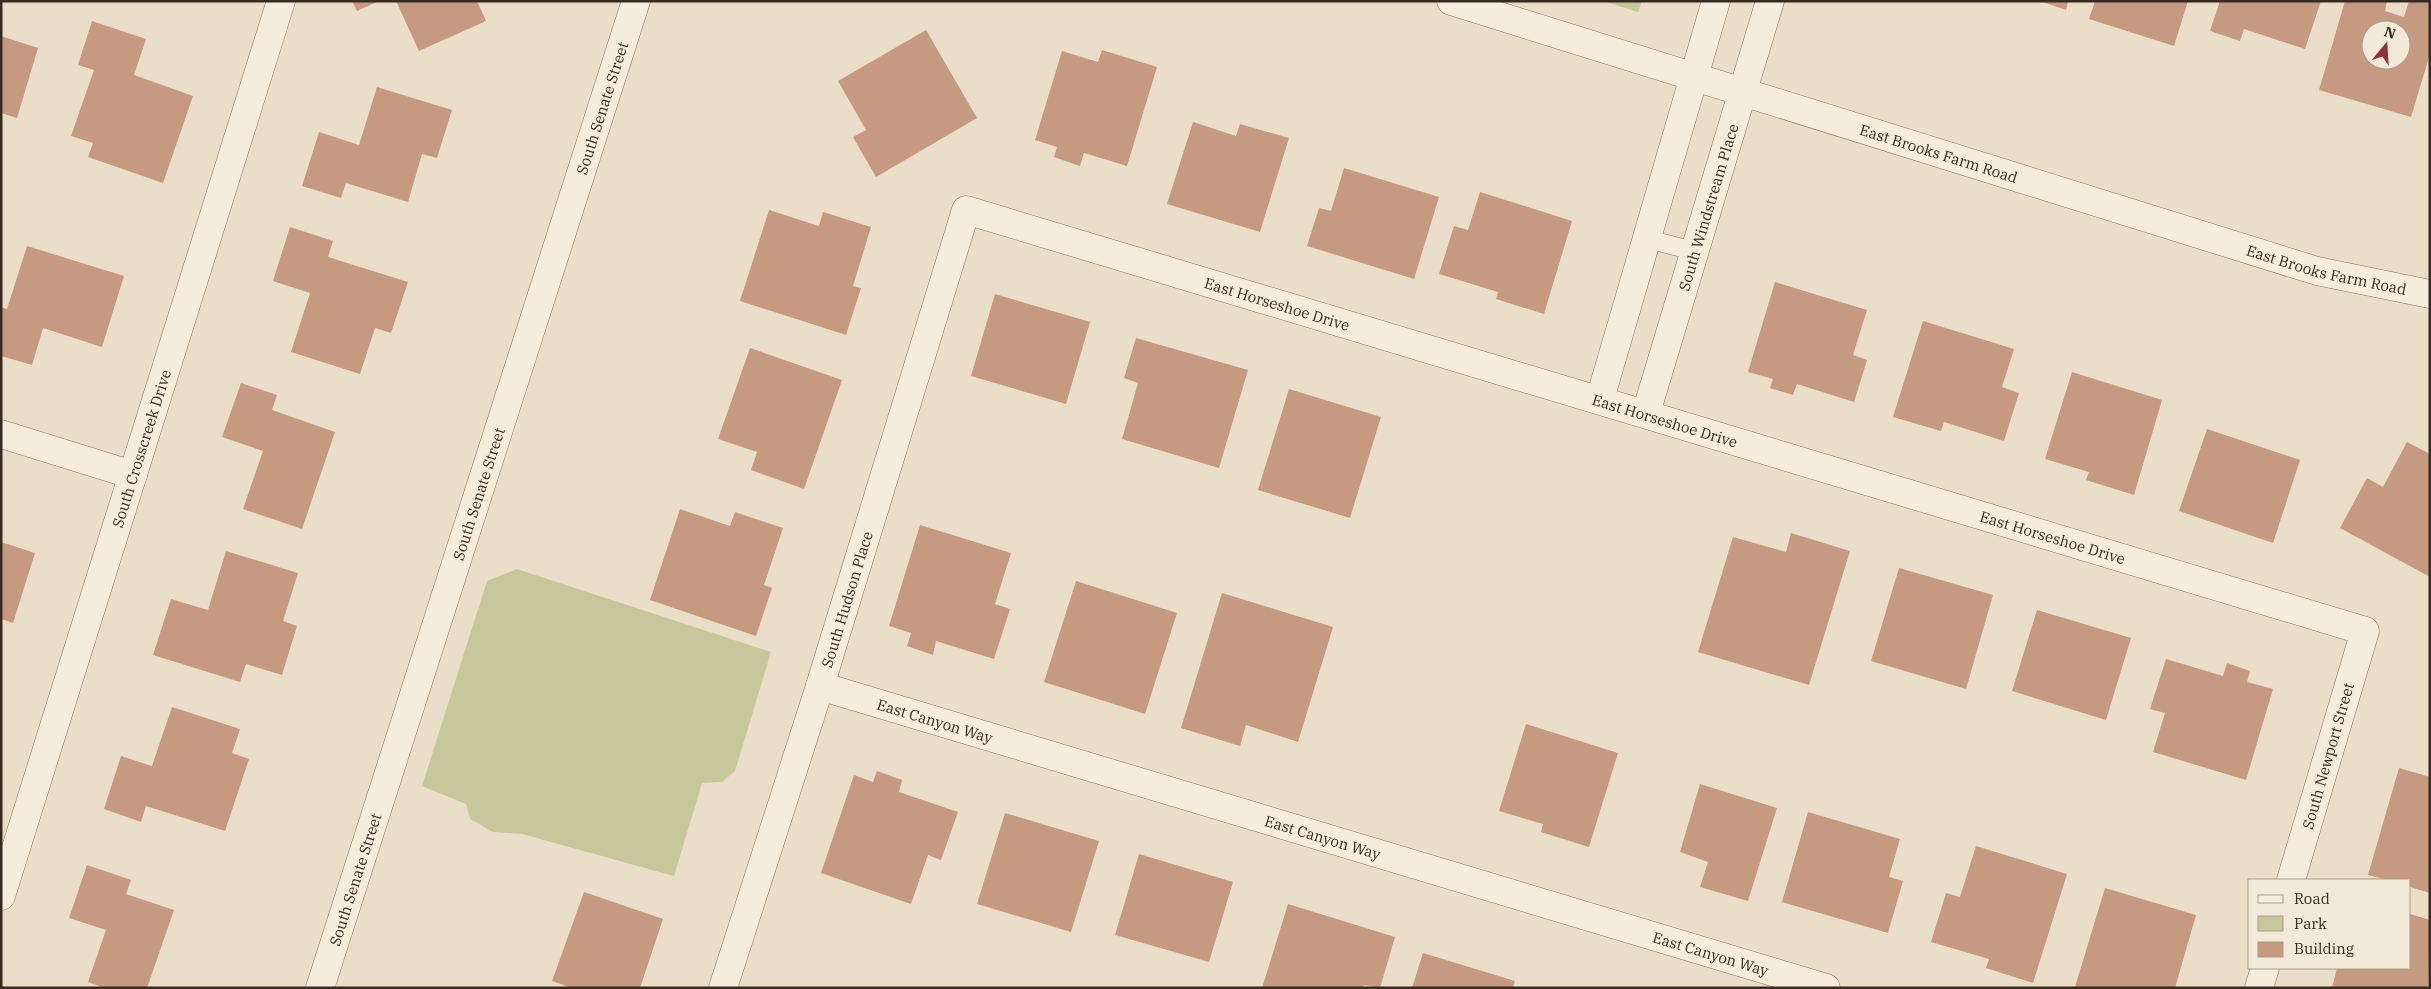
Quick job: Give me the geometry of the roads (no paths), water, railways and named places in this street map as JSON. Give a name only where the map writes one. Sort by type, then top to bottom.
[{"type":"street","name":"South Crosscreek Drive","points":[[1,896],[281,1]]},
{"type":"street","name":"South Senate Street","points":[[320,988],[636,1]]},
{"type":"street","name":"East Brooks Farm Road","points":[[1452,1],[2317,270],[2430,294]]},
{"type":"street","points":[[1600,400],[1716,1]]},
{"type":"street","name":"South Windstream Place","points":[[1646,413],[1770,1]]},
{"type":"street","name":"East Horseshoe Drive","points":[[966,210],[1646,413],[2365,631]]},
{"type":"street","name":"South Hudson Place","points":[[723,988],[820,686],[966,210]]},
{"type":"street","points":[[1,434],[133,475]]},
{"type":"street","name":"South Newport Street","points":[[2291,879],[2365,631]]},
{"type":"street","name":"East Canyon Way","points":[[820,686],[1826,988]]},
{"type":"street","points":[[2259,988],[2265,969]]},
{"type":"lane","points":[[1647,239],[1694,251]]}]
